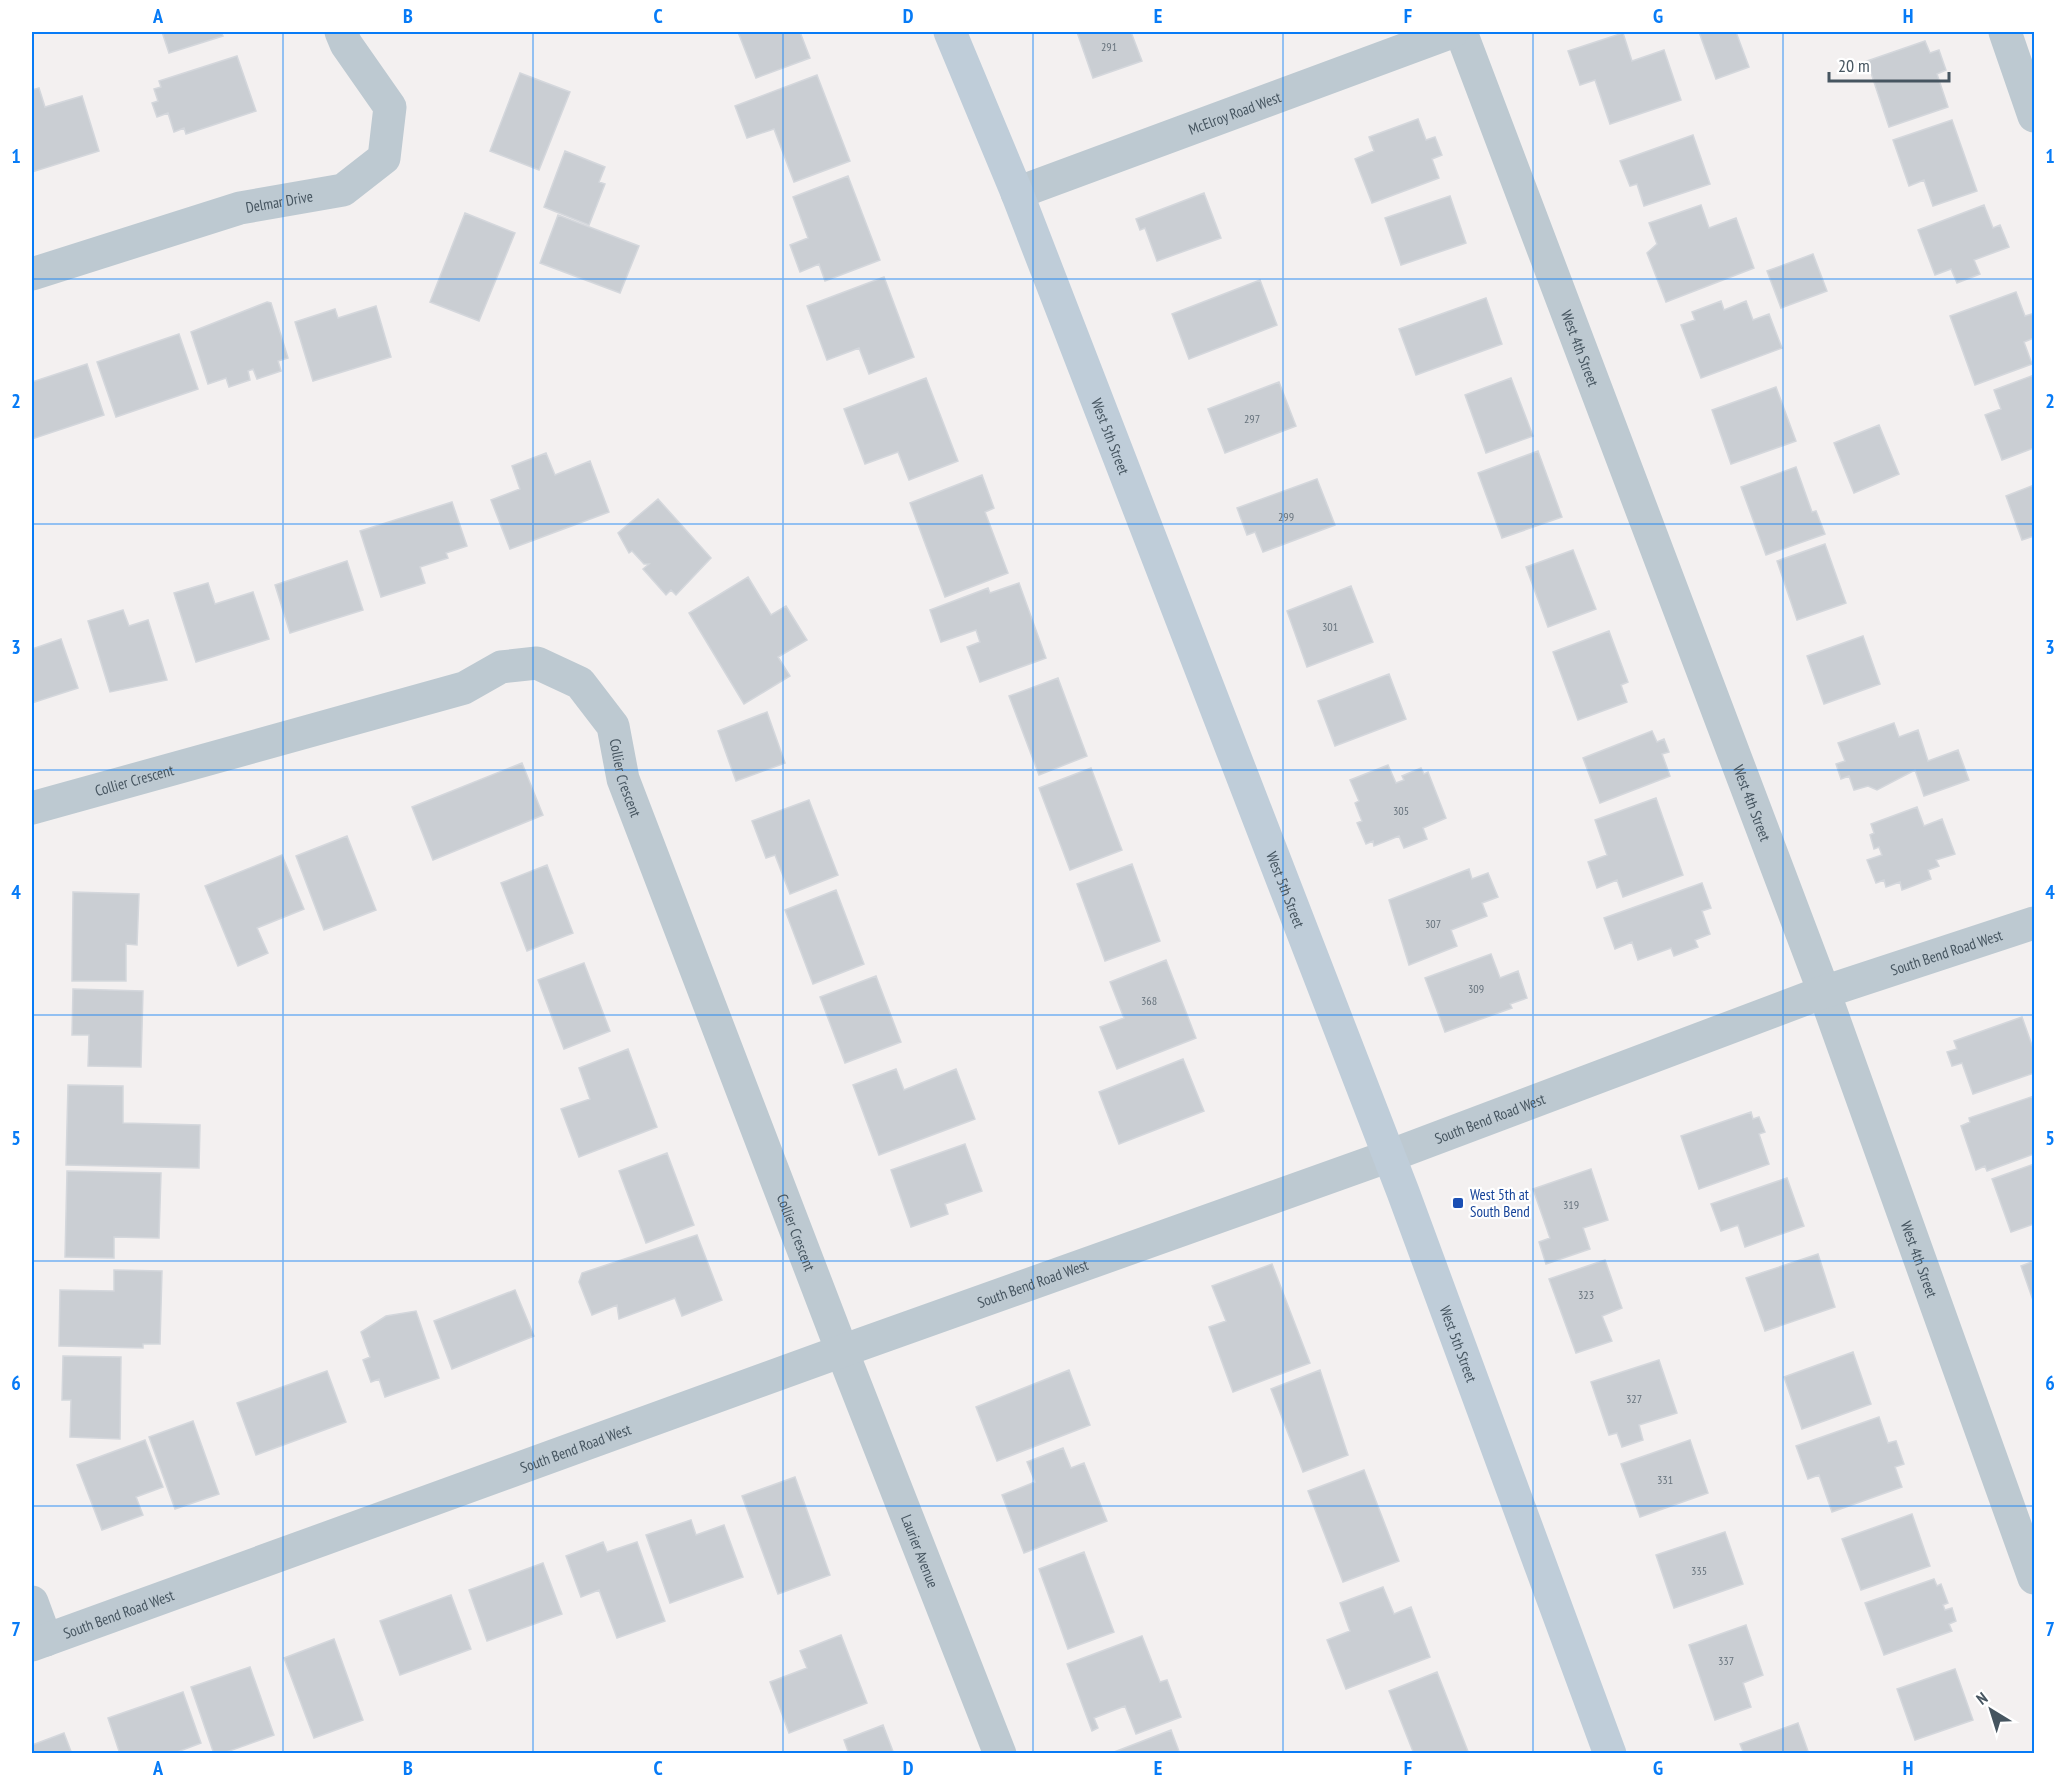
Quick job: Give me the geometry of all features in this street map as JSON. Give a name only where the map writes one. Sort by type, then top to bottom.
[{"type":"main road","name":"West 5th Street","points":[[950,32],[1017,193],[1389,1156],[1610,1754]]},
{"type":"street","name":"Delmar Drive","points":[[32,274],[240,208],[343,190],[384,158],[390,107],[346,44],[341,32]]},
{"type":"street","name":"McElroy Road West","points":[[1017,193],[1452,32]]},
{"type":"street","name":"West 4th Street","points":[[1461,32],[1824,993],[2034,1578]]},
{"type":"street","points":[[2005,32],[2034,116]]},
{"type":"street","name":"Collier Crescent","points":[[32,808],[464,688],[501,668],[537,663],[580,683],[613,726],[623,779],[842,1351]]},
{"type":"street","name":"South Bend Road West","points":[[39,1643],[842,1351],[1389,1156],[1824,993],[2034,923]]},
{"type":"street","name":"Laurier Avenue","points":[[842,1351],[1000,1754]]},
{"type":"street","points":[[32,1602],[39,1643]]},
{"type":"building","points":[[162,32],[221,32],[223,36],[169,53]]},
{"type":"building","points":[[738,32],[800,32],[810,58],[756,78]]},
{"type":"building","points":[[1077,32],[1131,32],[1142,61],[1093,78]]},
{"type":"building","points":[[1699,32],[1736,32],[1749,67],[1716,79]]},
{"type":"building","points":[[1623,33],[1632,61],[1664,50],[1681,100],[1610,124],[1595,80],[1580,85],[1568,51]]},
{"type":"building","points":[[1925,41],[1930,53],[1939,50],[1946,70],[1937,74],[1948,107],[1889,127],[1867,61]]},
{"type":"building","points":[[237,56],[256,111],[186,134],[184,128],[174,132],[168,113],[157,117],[152,103],[158,101],[154,89],[161,87],[159,81]]},
{"type":"building","points":[[520,73],[570,92],[539,170],[490,151]]},
{"type":"building","points":[[817,75],[850,161],[794,182],[774,129],[747,138],[735,106]]},
{"type":"building","points":[[39,88],[45,107],[82,96],[99,151],[32,172],[32,90]]},
{"type":"building","points":[[1418,119],[1426,140],[1435,137],[1442,155],[1432,159],[1439,178],[1372,203],[1355,159],[1374,151],[1369,137]]},
{"type":"building","points":[[1952,120],[1977,191],[1933,206],[1924,180],[1909,186],[1893,140]]},
{"type":"building","points":[[1693,135],[1710,184],[1644,206],[1637,184],[1630,186],[1620,161]]},
{"type":"building","points":[[565,151],[605,167],[599,182],[605,184],[589,225],[544,207]]},
{"type":"building","points":[[848,176],[880,260],[825,281],[819,264],[800,272],[790,245],[808,238],[793,197]]},
{"type":"building","points":[[1204,193],[1221,238],[1157,261],[1145,228],[1140,230],[1136,219]]},
{"type":"building","points":[[1450,196],[1466,243],[1401,265],[1385,218]]},
{"type":"building","points":[[1701,205],[1709,228],[1736,218],[1754,268],[1666,302],[1647,253],[1657,244],[1649,223]]},
{"type":"building","points":[[1984,205],[1993,228],[2000,225],[2009,247],[1974,260],[1980,274],[1957,283],[1951,269],[1935,275],[1918,230]]},
{"type":"building","points":[[465,213],[515,233],[479,321],[430,302]]},
{"type":"building","points":[[558,215],[639,246],[620,293],[540,263]]},
{"type":"building","points":[[1813,254],[1827,291],[1781,308],[1767,271]]},
{"type":"building","points":[[884,277],[914,357],[869,374],[859,348],[827,360],[807,306]]},
{"type":"building","points":[[1260,280],[1277,325],[1189,359],[1172,314]]},
{"type":"building","points":[[2016,292],[2025,316],[2032,314],[2034,320],[2034,338],[2024,342],[2032,364],[1975,385],[1950,316]]},
{"type":"building","points":[[1486,298],[1502,344],[1416,375],[1399,329]]},
{"type":"building","points":[[1721,301],[1724,310],[1746,301],[1753,320],[1769,314],[1782,348],[1701,378],[1681,325],[1695,320],[1692,312]]},
{"type":"building","points":[[267,302],[271,303],[288,358],[278,361],[281,371],[257,379],[253,369],[248,371],[250,380],[229,387],[226,378],[208,384],[191,332]]},
{"type":"building","points":[[376,306],[391,357],[313,381],[295,322],[335,309],[338,318]]},
{"type":"building","points":[[179,334],[198,389],[116,417],[97,362]]},
{"type":"building","points":[[87,364],[104,415],[32,439],[32,382]]},
{"type":"building","points":[[2034,375],[2034,448],[2002,460],[1985,415],[2001,409],[1994,390]]},
{"type":"building","points":[[926,378],[958,461],[909,480],[898,452],[865,464],[844,409]]},
{"type":"building","points":[[1511,378],[1533,436],[1486,453],[1465,395]]},
{"type":"building","points":[[1279,382],[1296,426],[1225,453],[1208,409]]},
{"type":"building","points":[[1776,387],[1796,441],[1731,464],[1712,410]]},
{"type":"building","points":[[1879,425],[1899,474],[1854,493],[1834,443]]},
{"type":"building","points":[[1538,451],[1562,517],[1502,538],[1478,473]]},
{"type":"building","points":[[546,453],[555,475],[590,461],[609,512],[510,549],[491,500],[520,489],[512,466]]},
{"type":"building","points":[[1796,467],[1812,512],[1816,511],[1825,534],[1766,555],[1741,487]]},
{"type":"building","points":[[982,475],[994,508],[985,512],[1008,573],[945,597],[910,503]]},
{"type":"building","points":[[1317,479],[1335,525],[1263,552],[1255,532],[1247,535],[1237,508]]},
{"type":"building","points":[[2034,485],[2034,536],[2022,540],[2006,496]]},
{"type":"building","points":[[658,499],[711,558],[676,595],[671,590],[666,595],[643,569],[649,564],[644,564],[632,551],[629,553],[618,533]]},
{"type":"building","points":[[452,502],[467,546],[446,553],[448,558],[420,567],[425,583],[381,597],[360,531]]},
{"type":"building","points":[[1825,544],[1846,603],[1797,620],[1777,561]]},
{"type":"building","points":[[1573,550],[1596,609],[1548,627],[1526,567]]},
{"type":"building","points":[[347,561],[363,610],[290,633],[275,585]]},
{"type":"building","points":[[748,577],[771,615],[786,606],[807,640],[778,657],[790,676],[744,704],[689,613]]},
{"type":"building","points":[[208,583],[215,604],[253,592],[269,639],[196,662],[174,593]]},
{"type":"building","points":[[1019,583],[1046,658],[980,682],[967,647],[980,642],[976,630],[941,642],[930,610],[988,588],[990,593]]},
{"type":"building","points":[[1351,586],[1373,642],[1307,667],[1287,611]]},
{"type":"building","points":[[123,610],[129,626],[148,620],[167,680],[110,692],[88,621]]},
{"type":"building","points":[[1609,631],[1628,682],[1621,685],[1627,702],[1578,720],[1553,652]]},
{"type":"building","points":[[1863,636],[1880,684],[1824,704],[1807,656]]},
{"type":"building","points":[[61,639],[78,688],[32,703],[32,649]]},
{"type":"building","points":[[1389,674],[1406,719],[1335,746],[1318,701]]},
{"type":"building","points":[[1058,678],[1087,756],[1039,775],[1009,696]]},
{"type":"building","points":[[767,712],[785,763],[736,781],[718,731]]},
{"type":"building","points":[[1894,723],[1899,737],[1918,730],[1928,761],[1958,750],[1969,780],[1924,796],[1915,770],[1877,790],[1868,786],[1854,790],[1849,776],[1841,779],[1836,764],[1845,761],[1838,743]]},
{"type":"building","points":[[1652,731],[1657,742],[1664,739],[1669,752],[1662,754],[1670,776],[1600,803],[1583,758]]},
{"type":"building","points":[[522,763],[543,815],[433,860],[412,807]]},
{"type":"building","points":[[1388,765],[1396,783],[1404,780],[1402,776],[1421,768],[1424,774],[1428,772],[1446,818],[1423,828],[1427,839],[1404,848],[1399,836],[1374,846],[1373,841],[1366,844],[1357,823],[1362,821],[1355,803],[1359,801],[1350,780]]},
{"type":"building","points":[[1091,768],[1122,850],[1070,870],[1039,788]]},
{"type":"building","points":[[1656,798],[1683,875],[1623,897],[1617,880],[1597,888],[1588,862],[1607,855],[1595,820]]},
{"type":"building","points":[[809,800],[838,875],[790,894],[775,855],[766,858],[752,821]]},
{"type":"building","points":[[1917,807],[1924,826],[1942,819],[1955,854],[1936,860],[1939,866],[1928,870],[1931,879],[1902,890],[1900,882],[1886,887],[1884,880],[1876,883],[1867,860],[1882,855],[1879,847],[1874,849],[1870,835],[1874,833],[1871,824]]},
{"type":"building","points":[[347,836],[376,910],[324,930],[296,856]]},
{"type":"building","points":[[282,855],[304,909],[257,928],[268,953],[238,966],[205,886]]},
{"type":"building","points":[[1132,864],[1160,941],[1105,961],[1077,884]]},
{"type":"building","points":[[547,865],[573,933],[527,951],[501,883]]},
{"type":"building","points":[[1469,869],[1472,879],[1488,873],[1498,897],[1482,903],[1487,916],[1451,930],[1457,946],[1409,965],[1389,900]]},
{"type":"building","points":[[1702,883],[1711,908],[1702,911],[1710,934],[1695,940],[1698,947],[1674,956],[1671,948],[1638,960],[1632,942],[1615,949],[1604,918]]},
{"type":"building","points":[[836,890],[864,964],[813,984],[785,910]]},
{"type":"building","points":[[73,892],[139,894],[137,945],[126,944],[126,981],[72,981]]},
{"type":"building","points":[[1491,954],[1500,978],[1518,971],[1527,998],[1510,1004],[1512,1008],[1445,1032],[1425,978]]},
{"type":"building","points":[[1166,960],[1196,1038],[1117,1069],[1100,1027],[1124,1018],[1110,982]]},
{"type":"building","points":[[584,963],[610,1031],[564,1049],[538,980]]},
{"type":"building","points":[[876,976],[901,1042],[845,1063],[820,997]]},
{"type":"building","points":[[73,989],[143,991],[141,1067],[88,1066],[89,1035],[72,1035]]},
{"type":"building","points":[[2022,1017],[2034,1051],[2034,1073],[1973,1094],[1962,1063],[1952,1066],[1947,1052],[1957,1049],[1954,1041]]},
{"type":"building","points":[[628,1049],[657,1127],[579,1157],[561,1109],[590,1099],[579,1068]]},
{"type":"building","points":[[1183,1059],[1204,1111],[1119,1144],[1099,1092]]},
{"type":"building","points":[[896,1069],[904,1090],[956,1069],[975,1119],[879,1155],[853,1085]]},
{"type":"building","points":[[68,1085],[123,1086],[123,1123],[200,1125],[199,1168],[66,1165]]},
{"type":"building","points":[[2034,1096],[2034,1154],[1987,1171],[1985,1166],[1976,1170],[1961,1126],[1970,1122],[1969,1118]]},
{"type":"building","points":[[1751,1112],[1753,1119],[1759,1117],[1765,1132],[1759,1134],[1769,1164],[1699,1189],[1681,1136]]},
{"type":"building","points":[[965,1144],[982,1191],[945,1204],[948,1214],[911,1227],[891,1170]]},
{"type":"building","points":[[667,1153],[694,1225],[646,1243],[619,1171]]},
{"type":"building","points":[[2034,1164],[2034,1224],[2011,1232],[1992,1179]]},
{"type":"building","points":[[1591,1169],[1608,1220],[1583,1228],[1590,1249],[1546,1264],[1539,1242],[1550,1238],[1533,1189]]},
{"type":"building","points":[[67,1171],[161,1173],[159,1238],[114,1237],[114,1258],[65,1257]]},
{"type":"building","points":[[1787,1178],[1804,1226],[1745,1247],[1738,1225],[1721,1231],[1711,1204]]},
{"type":"building","points":[[697,1235],[722,1300],[682,1316],[675,1298],[619,1319],[617,1305],[592,1315],[579,1282],[582,1273]]},
{"type":"building","points":[[1818,1254],[1835,1307],[1765,1331],[1746,1278]]},
{"type":"building","points":[[1605,1260],[1622,1308],[1602,1316],[1612,1341],[1576,1353],[1549,1279]]},
{"type":"building","points":[[2034,1261],[2034,1303],[2021,1266]]},
{"type":"building","points":[[1272,1264],[1310,1363],[1233,1392],[1209,1327],[1226,1321],[1212,1286]]},
{"type":"building","points":[[114,1270],[162,1271],[160,1344],[143,1344],[143,1348],[59,1346],[60,1290],[114,1291]]},
{"type":"building","points":[[515,1290],[534,1336],[452,1369],[434,1321]]},
{"type":"building","points":[[416,1311],[439,1378],[385,1397],[379,1379],[371,1382],[363,1360],[370,1357],[361,1332],[386,1316]]},
{"type":"building","points":[[1853,1352],[1871,1404],[1802,1429],[1784,1377]]},
{"type":"building","points":[[63,1356],[121,1357],[120,1439],[70,1437],[71,1400],[62,1400]]},
{"type":"building","points":[[1659,1360],[1677,1413],[1639,1425],[1643,1440],[1622,1447],[1617,1433],[1609,1435],[1591,1382]]},
{"type":"building","points":[[1069,1370],[1090,1425],[997,1461],[976,1407]]},
{"type":"building","points":[[1320,1370],[1348,1455],[1303,1472],[1271,1389]]},
{"type":"building","points":[[327,1371],[346,1422],[256,1455],[237,1403]]},
{"type":"building","points":[[1879,1417],[1888,1443],[1896,1441],[1904,1464],[1895,1467],[1902,1487],[1832,1512],[1819,1475],[1808,1479],[1796,1446]]},
{"type":"building","points":[[193,1421],[219,1494],[175,1509],[149,1437]]},
{"type":"building","points":[[145,1440],[163,1487],[136,1497],[143,1515],[102,1530],[77,1465]]},
{"type":"building","points":[[1690,1440],[1708,1493],[1640,1517],[1621,1464]]},
{"type":"building","points":[[1063,1448],[1071,1468],[1084,1463],[1107,1521],[1024,1553],[1002,1495],[1035,1482],[1027,1462]]},
{"type":"building","points":[[1364,1470],[1399,1561],[1343,1582],[1308,1491]]},
{"type":"building","points":[[795,1477],[830,1575],[778,1594],[742,1496]]},
{"type":"building","points":[[1912,1514],[1930,1566],[1861,1590],[1842,1539]]},
{"type":"building","points":[[691,1520],[696,1535],[724,1525],[743,1577],[670,1603],[646,1535]]},
{"type":"building","points":[[1725,1532],[1743,1584],[1674,1608],[1656,1555]]},
{"type":"building","points":[[603,1542],[607,1552],[637,1542],[665,1621],[617,1638],[599,1590],[581,1597],[566,1556]]},
{"type":"building","points":[[1084,1552],[1114,1632],[1068,1649],[1039,1569]]},
{"type":"building","points":[[543,1563],[562,1614],[487,1641],[469,1590]]},
{"type":"building","points":[[1934,1579],[1937,1586],[1941,1584],[1948,1603],[1943,1605],[1945,1610],[1952,1608],[1956,1621],[1949,1624],[1952,1631],[1884,1655],[1865,1603]]},
{"type":"building","points":[[1383,1587],[1394,1614],[1411,1607],[1430,1657],[1346,1689],[1327,1640],[1350,1631],[1340,1603]]},
{"type":"building","points":[[451,1595],[471,1649],[400,1675],[380,1621]]},
{"type":"building","points":[[1746,1625],[1763,1675],[1743,1683],[1751,1707],[1715,1720],[1689,1645]]},
{"type":"building","points":[[841,1635],[867,1703],[789,1733],[770,1682],[807,1668],[800,1651]]},
{"type":"building","points":[[1142,1636],[1160,1682],[1167,1680],[1181,1717],[1136,1734],[1125,1706],[1094,1718],[1098,1728],[1092,1731],[1067,1664]]},
{"type":"building","points":[[334,1639],[363,1720],[314,1738],[284,1658]]},
{"type":"building","points":[[250,1667],[274,1735],[221,1754],[214,1754],[191,1687]]},
{"type":"building","points":[[1955,1669],[1973,1720],[1915,1740],[1897,1689]]},
{"type":"building","points":[[1437,1672],[1469,1754],[1414,1754],[1389,1691]]},
{"type":"building","points":[[183,1692],[201,1743],[172,1754],[120,1754],[108,1718]]},
{"type":"building","points":[[1798,1723],[1809,1754],[1744,1754],[1740,1744]]},
{"type":"building","points":[[883,1725],[894,1754],[849,1754],[844,1740]]},
{"type":"building","points":[[1171,1730],[1180,1754],[1109,1754]]},
{"type":"building","points":[[64,1733],[72,1754],[32,1754],[32,1745]]},
{"type":"place","name":"West 5th at South Bend","points":[[1458,1203]]}]
